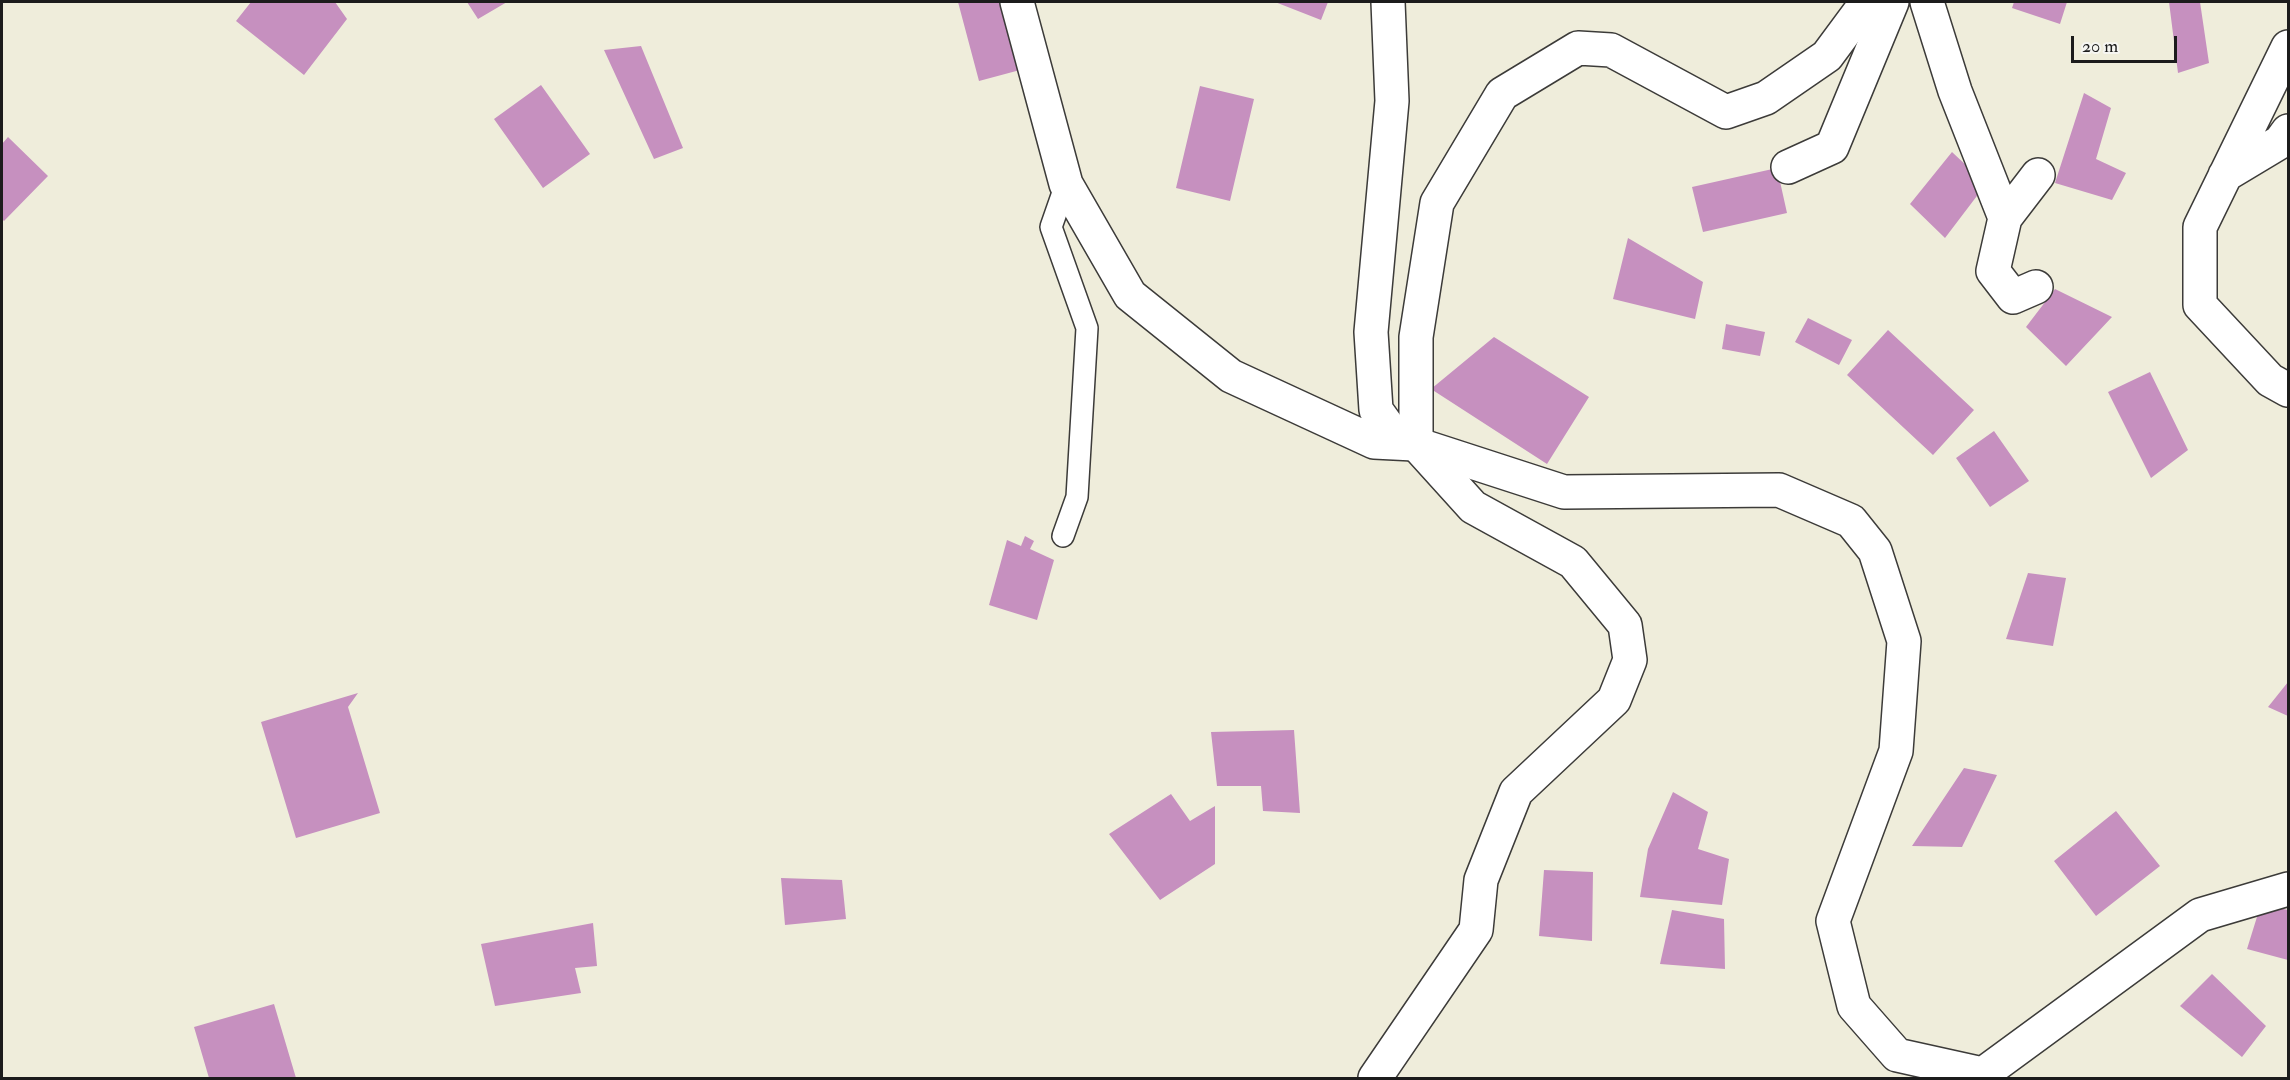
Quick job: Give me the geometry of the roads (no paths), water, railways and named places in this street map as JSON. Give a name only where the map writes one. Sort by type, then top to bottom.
[{"type":"street","points":[[1017,2],[1066,184],[1130,295],[1231,376],[1374,442],[1416,444]]},
{"type":"street","points":[[1388,2],[1392,101],[1371,332],[1376,410],[1389,428],[1416,444],[1564,492],[1779,490],[1851,521],[1875,551],[1904,641],[1896,751],[1833,921],[1854,1006],[1898,1067],[1983,1074],[2200,915],[2289,889]]},
{"type":"street","points":[[1386,1070],[1476,930],[1481,880],[1516,792],[1614,700],[1630,660],[1625,625],[1573,562],[1473,507],[1416,444],[1416,338],[1437,203],[1502,94],[1578,48],[1611,50],[1726,112],[1766,98],[1827,56],[1867,2]]},
{"type":"street","points":[[1788,167],[1832,147],[1892,2]]},
{"type":"street","points":[[1927,2],[1955,91],[2005,218]]},
{"type":"street","points":[[2289,47],[2200,227],[2200,305],[2270,380],[2289,390]]},
{"type":"street","points":[[2225,175],[2280,142],[2289,131]]},
{"type":"street","points":[[2036,288],[2013,297],[1993,271],[2005,218],[2038,175]]},
{"type":"lane","points":[[1063,536],[1077,497],[1087,328],[1051,227],[1066,184]]}]
